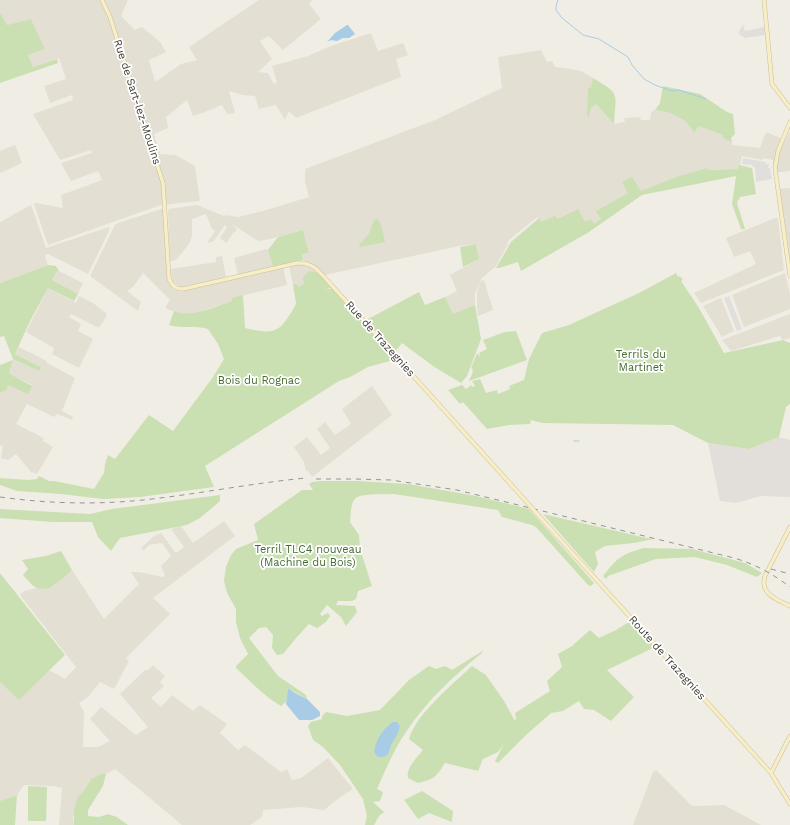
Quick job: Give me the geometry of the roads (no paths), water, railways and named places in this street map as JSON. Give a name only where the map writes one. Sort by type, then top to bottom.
[{"type":"main road","name":"Rue de Sart-lez-Moulins","points":[[102,0],[110,16],[163,181],[169,278],[172,284],[178,288]]},
{"type":"main road","points":[[764,0],[772,84],[790,108]]},
{"type":"main road","points":[[790,122],[776,157],[775,168],[790,276]]},
{"type":"main road","name":"Rue de Trazegnies","points":[[178,288],[184,289],[297,263],[305,263],[313,266],[322,274],[539,516]]},
{"type":"main road","name":"Route de Trazegnies","points":[[539,516],[771,773],[790,804]]},
{"type":"main road","points":[[790,527],[765,578],[764,584],[769,595],[790,606]]},
{"type":"main road","points":[[771,773],[790,736]]},
{"type":"water","points":[[347,25],[355,34],[349,38],[343,38],[337,41],[331,40],[327,42],[335,33]]},
{"type":"water","points":[[288,688],[307,699],[320,712],[320,716],[312,720],[299,720],[286,704]]},
{"type":"water","points":[[393,722],[397,722],[400,726],[398,733],[387,755],[378,757],[374,752],[376,743],[383,731]]},
{"type":"waterway","points":[[558,0],[556,10],[562,18],[583,35],[599,39],[628,57],[632,65],[644,79],[672,91],[679,90],[706,99]]},
{"type":"waterway","points":[[574,441],[579,441]]},
{"type":"railway","points":[[0,497],[76,503],[133,501],[306,478]]},
{"type":"railway","points":[[316,479],[391,480],[457,490],[734,558],[764,570],[790,587]]},
{"type":"railway","points":[[771,569],[790,574]]},
{"type":"park label","name":"Terrils du Martinet","points":[[641,361]]},
{"type":"park label","name":"Bois du Rognac","points":[[259,381]]},
{"type":"park label","name":"Terril TLC4 nouveau (Machine du Bois)","points":[[308,556]]}]
